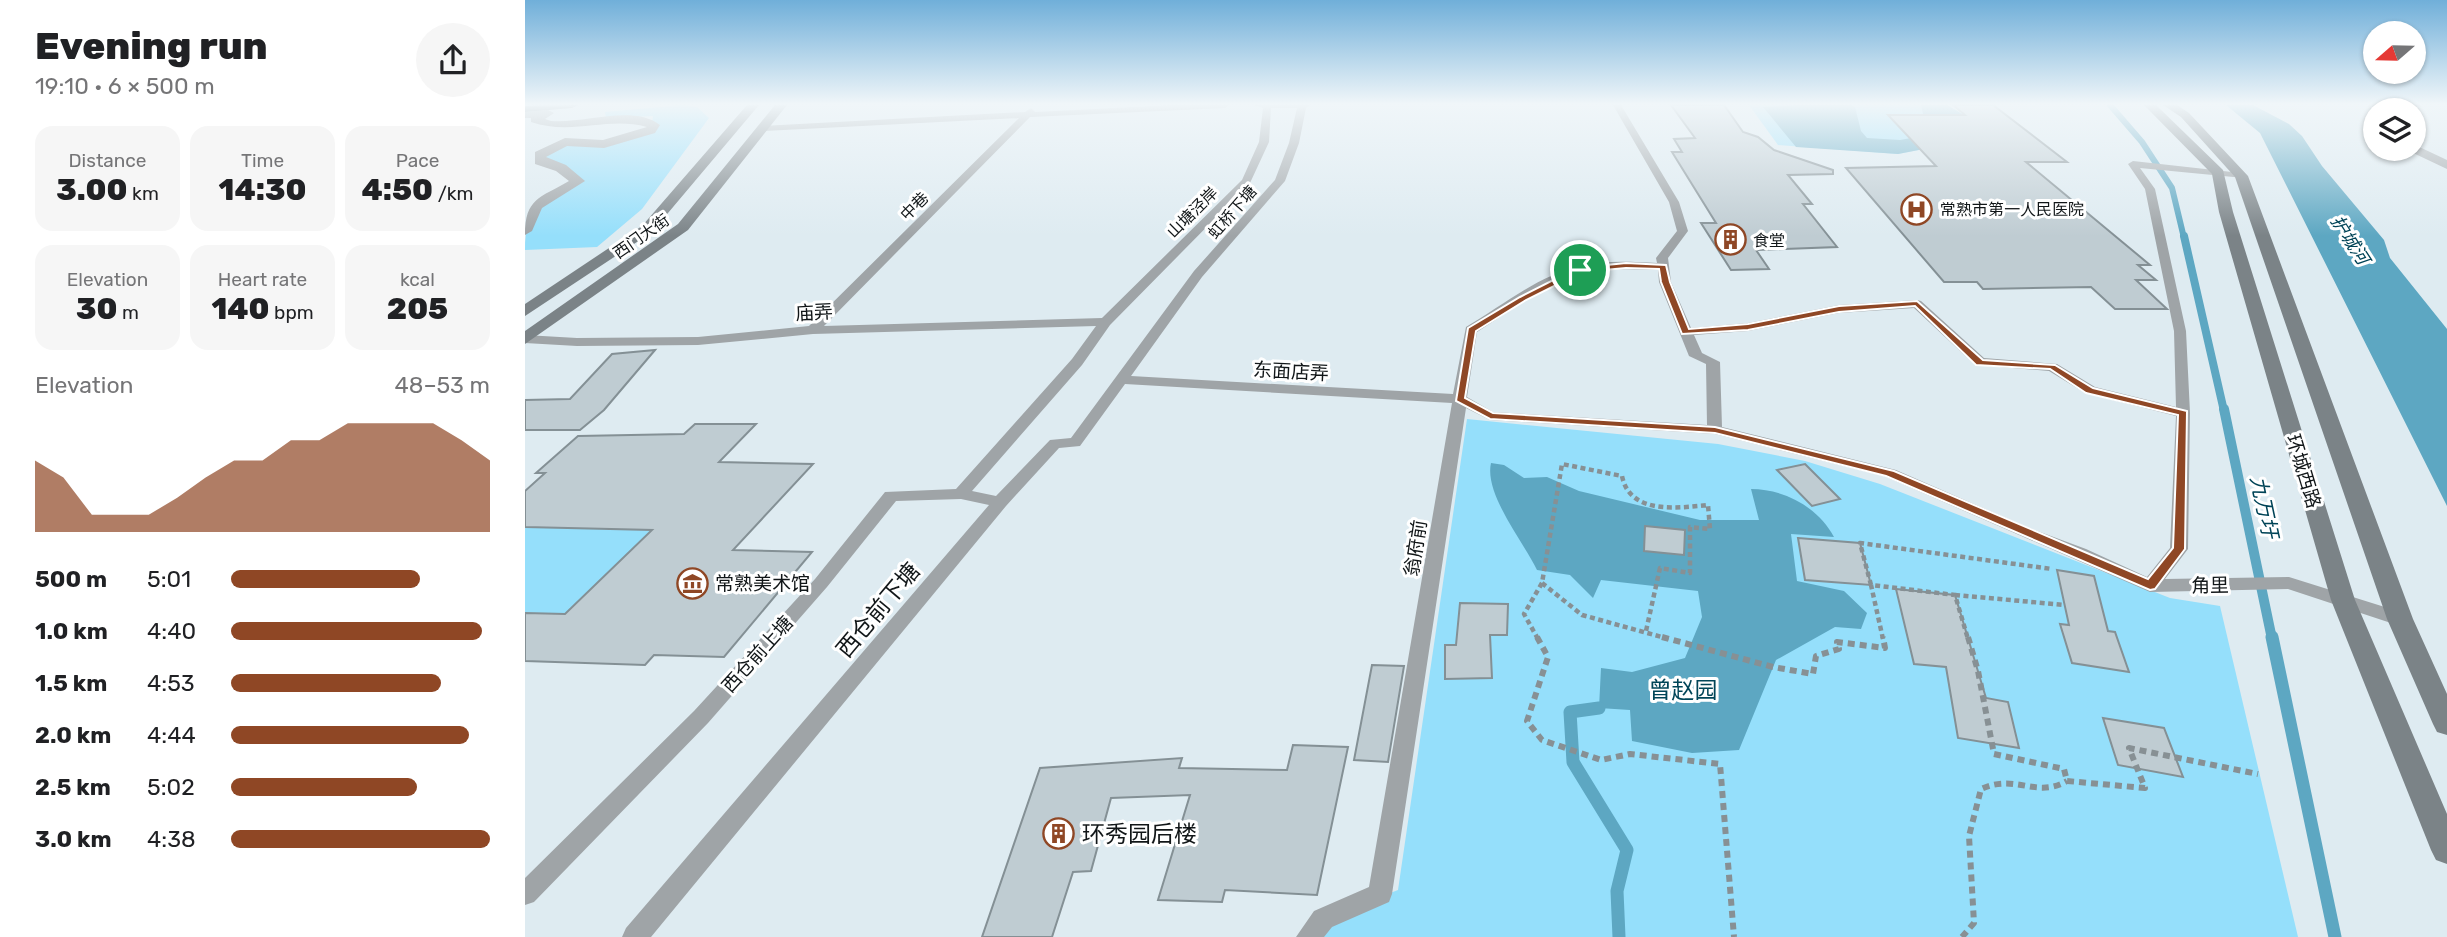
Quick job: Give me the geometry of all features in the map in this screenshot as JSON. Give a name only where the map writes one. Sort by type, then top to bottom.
[{"type":"main road","name":"西门大街","points":[[525,311],[647,229],[716,149]]},
{"type":"main road","name":"西门大街","points":[[525,339],[683,227],[747,149]]},
{"type":"main road","points":[[2194,149],[2218,173]]},
{"type":"main road","name":"环城西路","points":[[2216,149],[2241,176],[2400,619],[2447,724]]},
{"type":"main road","name":"环城西路","points":[[2218,173],[2226,212],[2343,600],[2447,850]]},
{"type":"street","points":[[525,231],[536,206],[578,181],[561,168],[540,161],[539,155],[552,149]]},
{"type":"street","points":[[2426,154],[2447,165]]},
{"type":"lane","name":"中巷","points":[[813,330],[993,149]]},
{"type":"lane","name":"山塘泾岸","points":[[1105,323],[1246,181],[1261,149]]},
{"type":"lane","name":"虹桥下塘","points":[[1159,326],[1198,274],[1280,181],[1292,149]]},
{"type":"lane","points":[[1643,149],[1674,202],[1683,231],[1662,258],[1665,282],[1696,356],[1713,362],[1715,430]]},
{"type":"lane","points":[[2150,586],[2179,549],[2183,413],[2181,331],[2150,188],[2133,164],[2241,176]]},
{"type":"lane","name":"翁府前","points":[[1309,937],[1323,919],[1380,894],[1471,330],[1580,270],[1626,265],[1663,267]]},
{"type":"lane","points":[[1685,332],[1748,327],[1839,309],[1917,304],[1980,362],[2052,367],[2090,390],[2183,413]]},
{"type":"lane","points":[[961,494],[1077,362],[1105,323]]},
{"type":"lane","name":"庙弄","points":[[525,339],[577,342],[698,341],[813,330],[1105,323]]},
{"type":"lane","name":"西仓前下塘","points":[[635,937],[1000,502],[1055,443],[1075,443],[1159,326]]},
{"type":"lane","name":"东面店弄","points":[[1119,380],[1460,399]]},
{"type":"lane","name":"角里","points":[[1460,399],[1490,416],[1715,430],[1890,473],[2023,532],[2080,552],[2150,586],[2289,583],[2400,619]]},
{"type":"lane","name":"西仓前上塘","points":[[525,894],[701,717],[821,583],[891,496],[961,494],[1000,502]]},
{"type":"path","points":[[1646,631],[1660,569],[1690,573],[1690,527],[1710,529],[1708,505],[1669,508],[1626,496],[1622,489],[1622,476],[1562,464],[1542,583],[1524,614],[1548,657],[1527,721],[1542,740],[1601,760],[1630,754],[1720,764],[1734,937]]},
{"type":"path","points":[[1542,583],[1582,615],[1690,645],[1730,653],[1773,667],[1813,674],[1816,656],[1839,649],[1837,642],[1885,648],[1860,543],[2057,570]]},
{"type":"path","points":[[1871,585],[2065,605]]},
{"type":"path","points":[[1955,595],[1977,671],[1994,754],[2064,769],[2067,781]]},
{"type":"path","points":[[1962,937],[1974,923],[1969,836],[1981,789],[1998,781],[2053,789],[2067,781],[2145,788],[2129,748],[2258,774]]},
{"type":"green space","points":[[556,149],[686,149],[642,209],[597,247],[525,250],[529,224],[539,207],[578,181],[540,161]]},
{"type":"green space","points":[[1828,149],[1925,149],[1898,154]]},
{"type":"green space","name":"曾赵园","points":[[1467,419],[1718,444],[1805,461],[1880,484],[2170,598],[2220,606],[2298,937],[1309,937],[1323,919],[1398,890]]},
{"type":"green space","points":[[525,527],[652,530],[565,614],[525,613]]},
{"type":"water","points":[[1821,149],[1925,149],[1898,154]]},
{"type":"water","name":"护城河","points":[[2268,149],[2310,149],[2384,240],[2390,258],[2447,329],[2447,506]]},
{"type":"water","points":[[1491,463],[1504,465],[1524,478],[1547,477],[1579,491],[1700,520],[1759,520],[1751,489],[1788,496],[1819,517],[1834,537],[1791,534],[1797,581],[1844,591],[1867,613],[1861,629],[1835,627],[1776,660],[1739,750],[1692,753],[1632,741],[1630,710],[1599,708],[1601,668],[1632,672],[1685,658],[1702,617],[1698,591],[1601,580],[1593,598],[1570,575],[1537,570],[1499,503],[1490,475]]},
{"type":"building","points":[[1680,149],[1772,149],[1833,170],[1833,174],[1788,175],[1812,204],[1803,204],[1837,247],[1756,250],[1769,269],[1731,270],[1701,223],[1716,223],[1672,152],[1682,152]]},
{"type":"building","points":[[1920,149],[2050,149],[2067,162],[2026,162],[2150,265],[2138,265],[2156,280],[2136,280],[2167,309],[2115,309],[2091,287],[1983,289],[1977,282],[1944,282],[1846,168],[1936,166]]},
{"type":"building","points":[[655,350],[604,410],[580,430],[525,430],[525,400],[570,399],[612,354]]},
{"type":"building","name":"常熟美术馆","points":[[695,424],[756,424],[719,462],[813,464],[733,550],[812,552],[724,657],[654,655],[645,665],[525,661],[525,613],[565,614],[652,530],[525,527],[525,491],[545,473],[536,473],[578,436],[684,434]]},
{"type":"building","points":[[1805,464],[1840,499],[1812,506],[1777,470]]},
{"type":"building","points":[[1645,526],[1685,530],[1684,555],[1644,551]]},
{"type":"building","points":[[1798,538],[1860,543],[1871,585],[1805,580]]},
{"type":"building","points":[[2057,570],[2094,576],[2108,631],[2115,632],[2129,672],[2072,663],[2060,624],[2069,625]]},
{"type":"building","points":[[1896,589],[1955,595],[1986,698],[2008,702],[2019,748],[1958,738],[1946,667],[1914,664]]},
{"type":"building","points":[[1460,603],[1508,604],[1507,635],[1490,635],[1492,678],[1445,679],[1445,645],[1456,645]]},
{"type":"building","points":[[1372,665],[1404,666],[1388,762],[1354,760]]},
{"type":"building","points":[[2103,718],[2164,728],[2183,777],[2118,765]]},
{"type":"building","points":[[1293,745],[1348,747],[1317,895],[1225,890],[1222,902],[1158,900],[1190,795],[1111,798],[1091,871],[1073,872],[1052,937],[982,937],[1040,768],[1182,758],[1179,768],[1287,770]]},
{"type":"waterway","name":"九万圩","points":[[2146,149],[2172,188],[2184,238]]},
{"type":"waterway","name":"九万圩","points":[[2184,236],[2224,411]]},
{"type":"waterway","name":"九万圩","points":[[2224,409],[2272,639]]},
{"type":"waterway","name":"九万圩","points":[[2272,637],[2335,937]]},
{"type":"waterway","points":[[1599,708],[1570,712],[1573,762],[1627,850],[1617,891],[1619,937]]},
{"type":"place","name":"常熟市第一人民医院","points":[[1917,209]]},
{"type":"place","name":"食堂","points":[[1730,240]]},
{"type":"place","name":"常熟美术馆","points":[[692,583]]},
{"type":"place","name":"环秀园后楼","points":[[1059,834]]},
{"type":"route","points":[[1626,265],[1663,267],[1665,282],[1685,332],[1748,327],[1839,309],[1917,304],[1980,362],[2052,367],[2090,390],[2183,413],[2179,549],[2150,586],[2080,552],[2023,532],[1890,473],[1715,430],[1490,416],[1460,399],[1471,330],[1580,270],[1626,265]]}]
